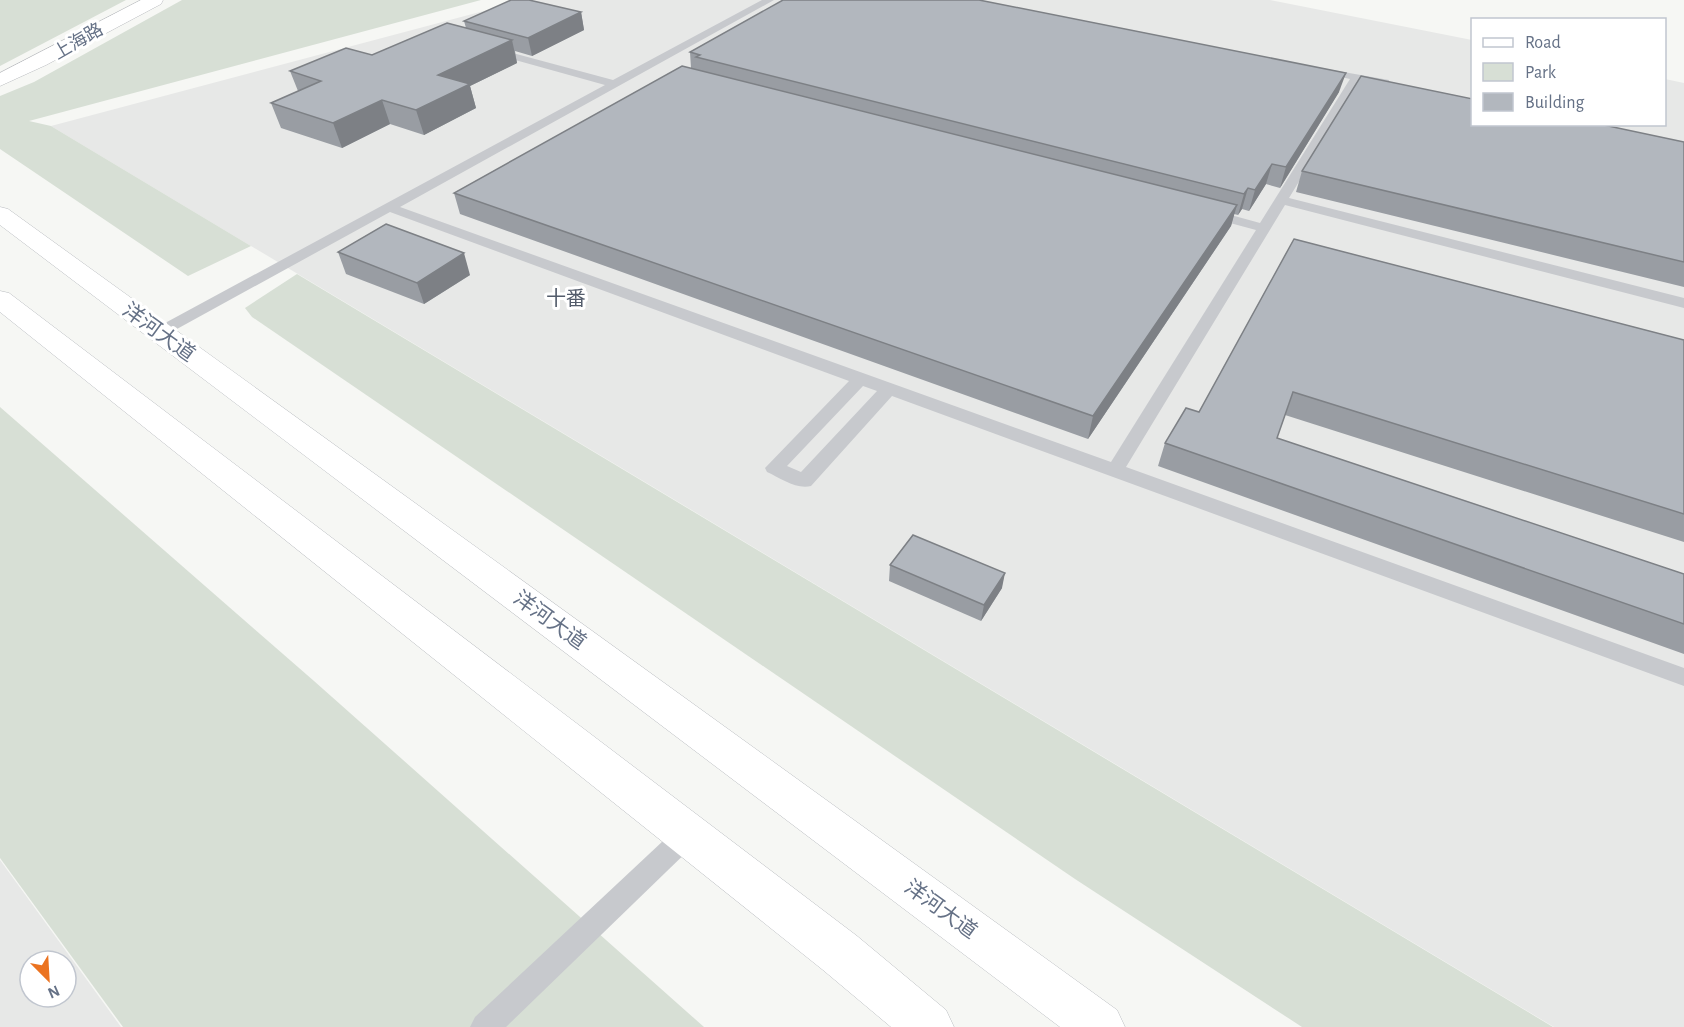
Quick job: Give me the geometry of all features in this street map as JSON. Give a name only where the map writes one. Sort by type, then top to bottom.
[{"type":"main road","name":"上海路","points":[[0,80],[35,65],[128,12],[155,0]]},
{"type":"main road","name":"洋河大道","points":[[0,214],[1100,1027]]},
{"type":"main road","points":[[0,299],[840,953],[929,1027]]},
{"type":"lane","points":[[160,332],[768,0]]},
{"type":"lane","points":[[482,48],[614,84]]},
{"type":"lane","points":[[643,68],[666,74]]},
{"type":"lane","points":[[1311,68],[1392,84]]},
{"type":"lane","points":[[1115,470],[1357,77]]},
{"type":"lane","points":[[1281,200],[1684,303]]},
{"type":"lane","points":[[388,207],[1684,677]]},
{"type":"lane","points":[[1195,210],[1264,228]]},
{"type":"lane","points":[[861,378],[774,468],[804,481],[889,389]]},
{"type":"lane","points":[[485,1027],[688,834]]},
{"type":"shaded area","points":[[525,0],[1270,0],[1471,40],[1471,126],[1666,126],[1666,79],[1684,83],[1684,1027],[1554,1027],[51,126]]},
{"type":"shaded area","points":[[0,860],[64,949],[18,949],[18,1009],[78,1009],[78,968],[121,1027],[0,1027]]},
{"type":"green space","points":[[0,0],[126,0],[0,66]]},
{"type":"green space","points":[[182,0],[481,0],[29,121],[51,126],[251,246],[188,276],[0,149],[0,96],[34,82]]},
{"type":"green space","points":[[297,274],[1553,1027],[1302,1027],[1075,879],[252,317],[245,308]]},
{"type":"green space","points":[[0,407],[314,681],[704,1027],[123,1027],[78,965],[78,949],[66,949],[0,858]]},
{"type":"building","points":[[511,0],[529,0],[581,12],[528,38],[464,21]]},
{"type":"building","points":[[783,0],[979,0],[1346,73],[1286,167],[1272,164],[1255,190],[1248,188],[1244,194],[696,57],[700,55],[690,52]]},
{"type":"building","points":[[447,23],[512,40],[438,75],[470,84],[416,110],[382,100],[333,123],[271,103],[321,81],[290,71],[346,48],[372,55]]},
{"type":"building","points":[[682,66],[1237,205],[1093,416],[454,193]]},
{"type":"building","points":[[1361,76],[1471,99],[1471,126],[1608,126],[1684,142],[1684,262],[1302,171]]},
{"type":"building","points":[[386,224],[464,253],[417,283],[338,252]]},
{"type":"building","points":[[1294,239],[1684,340],[1684,514],[1293,392],[1277,438],[1684,574],[1684,624],[1165,443],[1186,408],[1199,412]]},
{"type":"building","points":[[913,535],[1005,573],[984,605],[890,565]]},
{"type":"district","name":"十番","points":[[566,298]]}]
